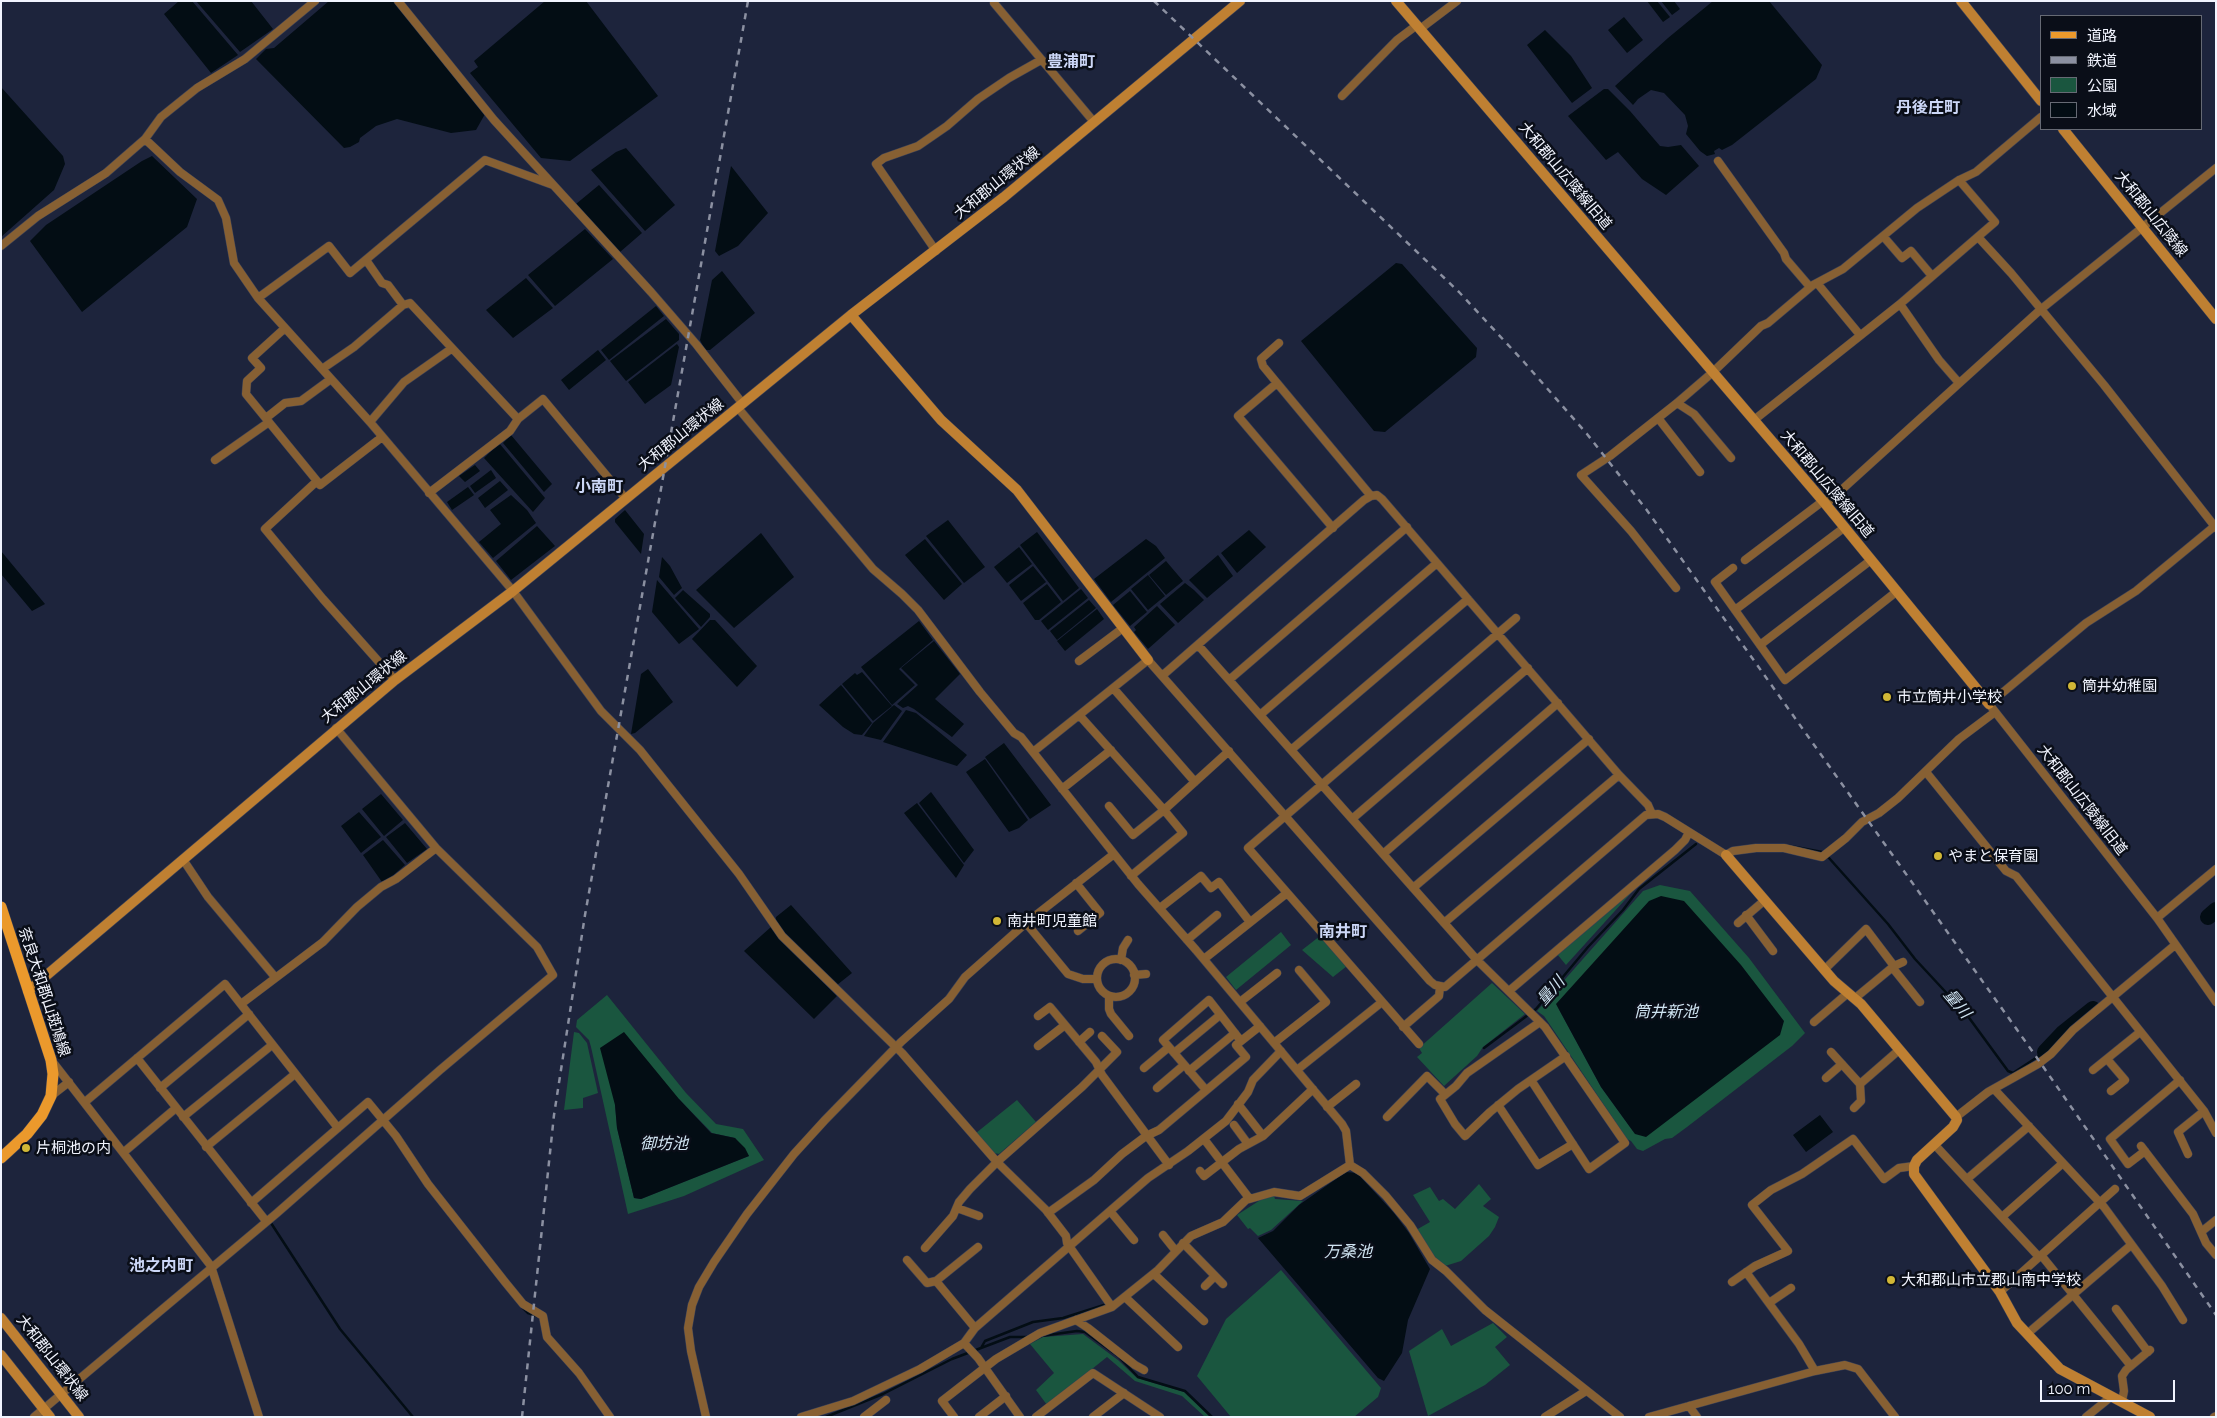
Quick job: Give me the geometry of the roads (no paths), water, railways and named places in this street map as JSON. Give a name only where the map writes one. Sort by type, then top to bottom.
[{"type":"main road","name":"奈良大和郡山斑鳩線","points":[[1,908],[51,1060],[53,1074],[51,1096],[37,1122],[1,1158]]},
{"type":"street","points":[[1,246],[38,216],[106,173],[145,139],[161,117],[197,88],[245,59],[315,1]]},
{"type":"street","points":[[398,1],[494,120],[619,256],[696,344],[741,406],[873,569],[911,602],[993,708],[1033,752],[1131,876],[1204,959],[1328,1107],[1346,1132],[1350,1165]]},
{"type":"street","name":"大和郡山環状線","points":[[28,991],[184,861],[336,728],[395,680],[513,591],[851,315],[936,251],[1240,1]]},
{"type":"street","name":"大和郡山広陵線旧道","points":[[1396,1],[1845,527],[1992,708],[2157,918],[2216,1002]]},
{"type":"street","points":[[1342,96],[1398,40],[1457,1]]},
{"type":"street","points":[[1961,1],[2040,100]]},
{"type":"street","points":[[994,3],[1094,122]]},
{"type":"street","points":[[936,251],[876,164],[884,158],[918,146],[946,126],[978,99],[1041,60]]},
{"type":"street","points":[[1676,588],[1631,531],[1581,475],[1610,456],[1677,403],[1761,326],[1768,323],[1814,285],[1843,269],[1917,208],[1959,180],[1976,172],[2040,118]]},
{"type":"street","name":"大和郡山広陵線","points":[[2064,130],[2216,318]]},
{"type":"street","points":[[145,139],[180,172],[218,200],[226,218],[234,263],[258,298],[370,422],[513,591],[601,711],[640,750],[739,874],[782,936],[896,1047],[997,1162],[1048,1213],[1066,1236],[1069,1247],[1112,1307]]},
{"type":"street","points":[[258,298],[329,246],[350,273],[485,160],[553,185]]},
{"type":"street","points":[[1718,160],[1784,253],[1786,259],[1814,285],[1860,335]]},
{"type":"street","points":[[1745,560],[1824,502],[2040,310],[2216,168]]},
{"type":"street","points":[[1754,420],[1900,304],[1995,222],[1959,180]]},
{"type":"street","points":[[1883,236],[1902,258],[1911,251],[1932,276]]},
{"type":"street","points":[[1726,855],[1733,851],[1756,848],[1784,848],[1822,857],[1862,822],[1879,813],[1898,798],[1958,739],[2086,623],[2136,591],[2215,527],[2163,458],[2104,385],[2011,273],[1978,237]]},
{"type":"street","points":[[366,260],[382,283],[388,285],[404,305]]},
{"type":"street","points":[[322,369],[354,347],[404,305],[410,303],[518,419]]},
{"type":"street","points":[[1900,304],[1939,360],[1960,383]]},
{"type":"street","points":[[851,315],[942,420],[1016,490],[1148,660],[1430,980],[1440,987]]},
{"type":"street","points":[[285,328],[252,358],[261,368],[248,381],[246,394],[317,482],[320,485],[382,436]]},
{"type":"street","points":[[1279,344],[1261,359],[1263,366],[1276,384],[1371,496]]},
{"type":"street","points":[[370,422],[404,382],[451,349]]},
{"type":"street","points":[[216,460],[267,420],[285,403],[301,401],[331,379]]},
{"type":"street","points":[[1276,384],[1238,416],[1333,528]]},
{"type":"street","points":[[429,493],[510,431],[518,419],[543,399],[626,499]]},
{"type":"street","points":[[1677,403],[1694,414],[1731,458]]},
{"type":"street","points":[[1658,418],[1700,472]]},
{"type":"street","points":[[317,482],[265,529],[323,599],[395,680]]},
{"type":"street","points":[[1162,675],[1371,496],[1377,495],[1407,527],[1619,775],[1648,805],[1652,814]]},
{"type":"street","points":[[1229,680],[1407,527]]},
{"type":"street","points":[[1735,610],[1845,527]]},
{"type":"street","points":[[1760,645],[1871,560]]},
{"type":"street","points":[[1260,715],[1437,563]]},
{"type":"street","points":[[1733,568],[1715,582],[1785,680],[1896,592]]},
{"type":"street","points":[[1291,750],[1468,598]]},
{"type":"street","points":[[1419,1044],[1248,848],[1516,618]]},
{"type":"street","points":[[1079,661],[1123,628]]},
{"type":"street","points":[[1198,645],[1477,960],[1537,1019],[1566,1056],[1625,1143],[1589,1168],[1531,1080]]},
{"type":"street","points":[[1033,752],[1148,660]]},
{"type":"street","points":[[1352,819],[1528,668]]},
{"type":"street","points":[[1114,689],[1195,782]]},
{"type":"street","points":[[1383,854],[1558,703]]},
{"type":"street","points":[[1080,716],[1184,833],[1131,876]]},
{"type":"street","points":[[34,1417],[47,1413],[60,1393],[266,1222],[552,975],[542,955],[533,943],[436,848],[336,728]]},
{"type":"street","points":[[1414,888],[1589,739]]},
{"type":"street","points":[[1062,789],[1111,750]]},
{"type":"street","points":[[1109,806],[1133,835],[1164,810],[1229,751]]},
{"type":"street","points":[[1926,772],[2006,871],[2016,876],[2180,1080],[2204,1111],[2216,1132]]},
{"type":"street","points":[[1444,923],[1619,775]]},
{"type":"street","points":[[1440,987],[1451,983],[1641,819],[1652,814],[1665,817],[1726,855],[1824,970],[1851,996],[1956,1117],[1957,1120],[1953,1127],[1917,1160],[1914,1166],[1914,1174],[2000,1292],[2012,1317],[2060,1369],[2150,1417]]},
{"type":"street","points":[[1509,991],[1675,850],[1685,840],[1689,832]]},
{"type":"street","points":[[241,1004],[323,942],[357,907],[381,887],[396,879],[436,848]]},
{"type":"street","points":[[706,1417],[691,1351],[688,1328],[692,1305],[699,1287],[747,1214],[794,1154],[896,1047],[949,999],[965,977],[1026,923],[1114,854]]},
{"type":"street","points":[[184,861],[208,897],[275,977]]},
{"type":"street","points":[[2157,918],[2216,870]]},
{"type":"street","points":[[1160,908],[1201,876],[1211,888],[1219,882],[1250,922]]},
{"type":"street","points":[[1076,883],[1100,913],[1078,931]]},
{"type":"street","points":[[1204,959],[1287,892]]},
{"type":"street","points":[[1738,923],[1765,900]]},
{"type":"street","points":[[1187,940],[1217,915]]},
{"type":"street","points":[[1746,916],[1773,951]]},
{"type":"street","points":[[1026,923],[1068,974],[1083,979],[1097,979]]},
{"type":"street","points":[[1824,970],[1866,929],[1920,1002]]},
{"type":"street","points":[[1120,960],[1123,948],[1128,940]]},
{"type":"street","points":[[1956,1117],[1994,1089],[2038,1064],[2051,1054],[2069,1034],[2111,996],[2175,945]]},
{"type":"street","points":[[1113,960],[1128,963],[1134,975],[1134,983],[1129,992],[1120,997],[1109,996],[1100,989],[1097,979],[1103,964],[1113,960]]},
{"type":"street","points":[[1814,1022],[1893,966],[1903,962]]},
{"type":"street","points":[[1274,1043],[1326,1002],[1299,970]]},
{"type":"street","points":[[1240,1002],[1277,973]]},
{"type":"street","points":[[1134,975],[1146,974]]},
{"type":"street","points":[[85,1102],[226,984],[338,1128]]},
{"type":"street","points":[[1403,1027],[1439,996],[1440,987]]},
{"type":"street","points":[[1109,996],[1111,1014],[1129,1036]]},
{"type":"street","points":[[1206,1090],[1162,1040],[1209,1000],[1241,1041]]},
{"type":"street","points":[[1297,1070],[1382,1002]]},
{"type":"street","points":[[1038,1016],[1050,1007],[1099,1068],[1146,1136],[1169,1165]]},
{"type":"street","points":[[160,1088],[249,1014]]},
{"type":"street","points":[[1144,1068],[1220,1015]]},
{"type":"street","points":[[1537,1019],[1480,1063],[1440,1099],[1465,1136],[1498,1105],[1566,1056]]},
{"type":"street","points":[[1038,1046],[1065,1025]]},
{"type":"street","points":[[1048,1213],[1094,1180],[1122,1154],[1146,1136],[1159,1130],[1246,1057],[1236,1045],[1260,1026]]},
{"type":"street","points":[[1079,1042],[1090,1032]]},
{"type":"street","points":[[2093,1070],[2140,1032]]},
{"type":"street","points":[[1157,1088],[1234,1034]]},
{"type":"street","points":[[925,1248],[943,1229],[959,1202],[997,1162],[1072,1096],[1117,1052],[1102,1036]]},
{"type":"street","points":[[183,1117],[272,1045]]},
{"type":"street","points":[[1860,1084],[1899,1050]]},
{"type":"street","points":[[801,1417],[853,1402],[965,1345],[974,1328],[1148,1178],[1169,1165],[1226,1121],[1248,1092],[1253,1080],[1281,1051]]},
{"type":"street","points":[[1831,1052],[1860,1084],[1861,1102],[1854,1108]]},
{"type":"street","points":[[137,1058],[266,1222]]},
{"type":"street","points":[[2107,1059],[2125,1080],[2111,1091]]},
{"type":"street","points":[[51,1060],[211,1266],[259,1417]]},
{"type":"street","points":[[1826,1078],[1842,1064]]},
{"type":"street","points":[[206,1147],[295,1074]]},
{"type":"street","points":[[1387,1117],[1426,1076],[1446,1094]]},
{"type":"street","points":[[2180,1080],[2110,1139],[2128,1164],[2143,1148],[2192,1214],[2206,1243],[2216,1255]]},
{"type":"street","points":[[51,1096],[69,1082]]},
{"type":"street","points":[[1328,1107],[1356,1084]]},
{"type":"street","points":[[1200,1171],[1204,1176],[1248,1144],[1263,1136],[1313,1089]]},
{"type":"street","points":[[1994,1089],[2099,1202],[2183,1320]]},
{"type":"street","points":[[251,1203],[368,1102],[428,1184],[505,1282],[523,1304],[543,1316],[547,1337],[579,1373],[610,1417]]},
{"type":"street","points":[[1238,1104],[1263,1136]]},
{"type":"street","points":[[1498,1105],[1538,1165],[1573,1144]]},
{"type":"street","points":[[124,1152],[176,1108]]},
{"type":"street","points":[[2188,1154],[2178,1132],[2204,1111]]},
{"type":"street","points":[[1234,1125],[1248,1144]]},
{"type":"street","points":[[1967,1179],[2012,1138],[2029,1126]]},
{"type":"street","points":[[1204,1139],[1249,1198]]},
{"type":"street","points":[[1732,1282],[1746,1272],[1788,1251],[1752,1205],[1771,1190],[1802,1174],[1853,1139],[1884,1179],[1899,1168],[1914,1166]]},
{"type":"street","points":[[1934,1144],[2040,1256],[2131,1366]]},
{"type":"street","points":[[2002,1217],[2063,1163]]},
{"type":"street","points":[[954,1417],[942,1401],[985,1368],[1040,1333],[1112,1307],[1154,1274],[1183,1242],[1199,1231],[1223,1222],[1249,1198],[1274,1192],[1300,1196],[1350,1165]]},
{"type":"street","points":[[1350,1165],[1363,1173],[1395,1207],[1432,1260],[1505,1327],[1620,1417]]},
{"type":"street","points":[[2000,1292],[2115,1189]]},
{"type":"street","points":[[957,1208],[979,1216]]},
{"type":"street","points":[[1110,1211],[1134,1240]]},
{"type":"street","points":[[2201,1232],[2216,1220]]},
{"type":"street","points":[[1163,1235],[1175,1250]]},
{"type":"street","points":[[1183,1242],[1223,1284]]},
{"type":"street","points":[[2027,1334],[2131,1245]]},
{"type":"street","points":[[907,1260],[927,1283],[936,1281],[978,1248]]},
{"type":"street","points":[[1746,1272],[1799,1344],[1815,1370]]},
{"type":"street","points":[[1154,1274],[1204,1321]]},
{"type":"street","points":[[1205,1286],[1215,1276]]},
{"type":"street","points":[[936,1281],[974,1328]]},
{"type":"street","points":[[1769,1303],[1791,1288]]},
{"type":"street","points":[[1125,1297],[1178,1347]]},
{"type":"street","points":[[2116,1309],[2149,1351],[2122,1376],[2124,1391],[2122,1401]]},
{"type":"street","name":"大和郡山環状線","points":[[1,1318],[79,1417]]},
{"type":"street","points":[[1076,1320],[1144,1370]]},
{"type":"street","points":[[965,1345],[978,1358],[1020,1417]]},
{"type":"street","points":[[1,1355],[47,1413]]},
{"type":"street","points":[[1649,1417],[1815,1370],[1845,1365],[1858,1369],[1895,1417]]},
{"type":"street","points":[[1036,1417],[1093,1373],[1154,1415]]},
{"type":"street","points":[[1545,1417],[1586,1391]]},
{"type":"street","points":[[1093,1417],[1124,1393]]},
{"type":"street","points":[[979,1417],[1006,1396]]},
{"type":"street","points":[[2086,1417],[2112,1396]]},
{"type":"street","points":[[864,1417],[886,1400]]},
{"type":"street","points":[[1689,1406],[1697,1417]]},
{"type":"water","points":[[179,1],[192,1],[238,55],[211,73],[164,14]]},
{"type":"water","points":[[196,1],[251,1],[273,29],[240,52]]},
{"type":"water","points":[[329,1],[395,1],[485,114],[476,130],[451,133],[397,119],[376,126],[360,138],[359,142],[344,148],[256,59],[266,49],[274,48]]},
{"type":"water","points":[[545,1],[586,1],[658,96],[570,161],[541,158],[470,73],[478,67],[474,61]]},
{"type":"water","points":[[1647,1],[1657,1],[1670,17],[1663,22]]},
{"type":"water","points":[[1661,1],[1674,1],[1680,9],[1672,15]]},
{"type":"water","points":[[1713,1],[1769,1],[1822,65],[1816,79],[1732,145],[1722,150],[1719,148],[1714,151],[1715,154],[1707,156],[1700,151],[1686,134],[1688,126],[1685,115],[1664,93],[1651,90],[1633,105],[1615,86],[1668,38]]},
{"type":"water","points":[[1624,17],[1643,40],[1627,53],[1608,30]]},
{"type":"water","points":[[1545,30],[1571,56],[1592,88],[1572,103],[1527,45]]},
{"type":"water","points":[[1,87],[63,156],[65,164],[54,190],[1,237]]},
{"type":"water","points":[[1604,89],[1608,89],[1630,111],[1660,146],[1681,145],[1699,166],[1666,195],[1642,179],[1618,152],[1606,160],[1568,116]]},
{"type":"water","points":[[626,148],[675,205],[645,231],[591,170],[616,152]]},
{"type":"water","points":[[152,156],[197,199],[187,227],[82,312],[30,241],[46,225]]},
{"type":"water","points":[[731,166],[768,213],[738,246],[719,256],[715,251]]},
{"type":"water","points":[[599,185],[642,233],[620,252],[576,204]]},
{"type":"water","points":[[585,229],[613,259],[555,306],[528,275]]},
{"type":"water","points":[[1396,263],[1402,264],[1477,348],[1476,357],[1385,432],[1374,431],[1301,341]]},
{"type":"water","points":[[722,271],[755,313],[710,350],[705,350],[700,340],[712,280]]},
{"type":"water","points":[[526,278],[553,308],[513,338],[486,310]]},
{"type":"water","points":[[656,306],[664,316],[609,360],[601,350]]},
{"type":"water","points":[[666,319],[679,334],[679,340],[626,381],[610,361]]},
{"type":"water","points":[[677,344],[679,347],[671,385],[645,404],[628,382]]},
{"type":"water","points":[[598,350],[606,360],[569,390],[561,380]]},
{"type":"water","points":[[511,435],[552,484],[544,492],[503,443]]},
{"type":"water","points":[[499,443],[545,498],[533,512],[484,458]]},
{"type":"water","points":[[475,465],[480,471],[465,482],[459,476]]},
{"type":"water","points":[[491,470],[496,478],[475,493],[470,486]]},
{"type":"water","points":[[500,481],[508,490],[485,508],[478,498]]},
{"type":"water","points":[[468,487],[474,495],[452,510],[447,502]]},
{"type":"water","points":[[511,495],[527,510],[536,523],[493,558],[479,542],[501,524],[490,510]]},
{"type":"water","points":[[625,510],[644,534],[641,554],[615,522],[615,519]]},
{"type":"water","points":[[948,520],[985,567],[964,583],[926,536]]},
{"type":"water","points":[[537,526],[555,546],[511,580],[496,561]]},
{"type":"water","points":[[1249,530],[1266,547],[1237,573],[1221,553]]},
{"type":"water","points":[[1037,532],[1079,588],[1063,601],[1020,545]]},
{"type":"water","points":[[761,533],[794,577],[734,628],[696,590]]},
{"type":"water","points":[[925,539],[962,584],[944,600],[905,555]]},
{"type":"water","points":[[1146,539],[1156,546],[1165,558],[1111,602],[1094,579]]},
{"type":"water","points":[[1019,547],[1032,564],[1007,583],[994,567]]},
{"type":"water","points":[[1,551],[45,604],[32,611],[1,574]]},
{"type":"water","points":[[1218,555],[1233,576],[1207,598],[1189,580]]},
{"type":"water","points":[[662,557],[670,566],[682,588],[674,595],[659,577]]},
{"type":"water","points":[[1166,561],[1183,581],[1166,595],[1149,575]]},
{"type":"water","points":[[1033,566],[1046,582],[1021,601],[1009,585]]},
{"type":"water","points":[[1148,575],[1165,596],[1148,610],[1131,589]]},
{"type":"water","points":[[657,580],[699,629],[679,644],[652,612]]},
{"type":"water","points":[[1185,583],[1204,600],[1178,623],[1160,604]]},
{"type":"water","points":[[1047,584],[1061,602],[1039,620],[1035,620],[1023,603]]},
{"type":"water","points":[[1081,589],[1088,598],[1048,630],[1041,621]]},
{"type":"water","points":[[683,590],[710,614],[710,617],[701,627],[675,598]]},
{"type":"water","points":[[1130,591],[1147,612],[1130,626],[1113,605]]},
{"type":"water","points":[[1089,600],[1096,608],[1057,640],[1050,631]]},
{"type":"water","points":[[1157,606],[1175,625],[1148,649],[1134,632],[1136,630],[1134,627]]},
{"type":"water","points":[[1097,609],[1104,619],[1065,651],[1057,641]]},
{"type":"water","points":[[710,620],[715,620],[757,666],[737,687],[692,639]]},
{"type":"water","points":[[919,621],[933,640],[899,669],[915,685],[892,705],[861,667]]},
{"type":"water","points":[[934,641],[960,674],[935,699],[964,724],[952,737],[914,709],[908,706],[903,708],[897,704],[918,685],[901,668]]},
{"type":"water","points":[[648,669],[673,702],[635,733],[631,734],[641,674]]},
{"type":"water","points":[[862,672],[892,706],[873,721],[842,684],[855,673],[857,675]]},
{"type":"water","points":[[841,685],[872,723],[862,735],[854,734],[843,727],[819,705]]},
{"type":"water","points":[[894,705],[902,711],[881,740],[864,736],[873,723]]},
{"type":"water","points":[[906,710],[916,713],[967,755],[957,766],[883,742]]},
{"type":"water","points":[[1004,743],[1051,805],[1030,819],[985,757]]},
{"type":"water","points":[[985,759],[1028,820],[1019,828],[1009,832],[966,772]]},
{"type":"water","points":[[931,792],[974,850],[964,863],[919,803]]},
{"type":"water","points":[[381,794],[403,820],[384,836],[362,809]]},
{"type":"water","points":[[917,803],[964,865],[956,878],[904,813]]},
{"type":"water","points":[[359,812],[381,837],[361,853],[341,826]]},
{"type":"water","points":[[405,823],[427,849],[407,863],[386,837]]},
{"type":"water","points":[[383,840],[405,865],[382,882],[363,855]]},
{"type":"water","name":"筒井新池","points":[[1661,896],[1684,901],[1741,965],[1784,1021],[1780,1035],[1646,1137],[1635,1134],[1601,1087],[1556,1004],[1649,901]]},
{"type":"water","points":[[791,905],[852,973],[837,985],[775,922],[776,917]]},
{"type":"water","points":[[771,927],[778,937],[837,996],[814,1019],[744,951]]},
{"type":"water","name":"御坊池","points":[[624,1032],[679,1099],[711,1133],[735,1138],[745,1148],[749,1156],[641,1199],[634,1198],[617,1128],[615,1105],[600,1048]]},
{"type":"water","points":[[1820,1115],[1833,1132],[1806,1152],[1793,1135]]},
{"type":"water","name":"万桑池","points":[[1346,1172],[1357,1173],[1394,1213],[1409,1233],[1430,1269],[1408,1320],[1402,1353],[1384,1381],[1378,1378],[1258,1238],[1273,1231],[1299,1205]]},
{"type":"waterway","name":"量川","points":[[1484,1048],[1536,1009],[1588,947],[1623,910],[1639,889],[1696,844]]},
{"type":"waterway","name":"量川","points":[[1785,845],[1822,852],[1829,858],[1888,924],[1915,959],[1967,1015],[2008,1071],[2013,1073],[2045,1052]]},
{"type":"waterway","name":"量川","points":[[2208,917],[2216,910]]},
{"type":"waterway","name":"量川","points":[[2045,1052],[2063,1033],[2093,1009]]},
{"type":"waterway","points":[[271,1223],[340,1329],[413,1417]]},
{"type":"waterway","points":[[981,1348],[985,1341],[1033,1322],[1063,1318],[1104,1305]]},
{"type":"waterway","points":[[523,1308],[528,1313],[537,1316]]},
{"type":"waterway","points":[[1041,1336],[1077,1331],[1085,1332],[1118,1356],[1138,1377],[1185,1391],[1212,1417]]},
{"type":"waterway","points":[[826,1417],[883,1394],[952,1359],[1010,1337],[1028,1337]]},
{"type":"railway","points":[[522,1417],[554,1115],[585,915],[748,1]]},
{"type":"railway","points":[[1154,1],[1459,292],[1587,434],[1646,509],[2035,1055],[2216,1315]]},
{"type":"place","name":"筒井幼稚園","points":[[2072,686]]},
{"type":"place","name":"市立筒井小学校","points":[[1887,697]]},
{"type":"place","name":"やまと保育園","points":[[1938,856]]},
{"type":"place","name":"南井町児童館","points":[[997,921]]},
{"type":"place","name":"片桐池の内","points":[[26,1148]]},
{"type":"place","name":"大和郡山市立郡山南中学校","points":[[1891,1280]]},
{"type":"district","name":"豊浦町","points":[[1071,62]]},
{"type":"district","name":"丹後庄町","points":[[1928,108]]},
{"type":"district","name":"小南町","points":[[599,487]]},
{"type":"district","name":"南井町","points":[[1343,932]]},
{"type":"district","name":"池之内町","points":[[161,1266]]}]
